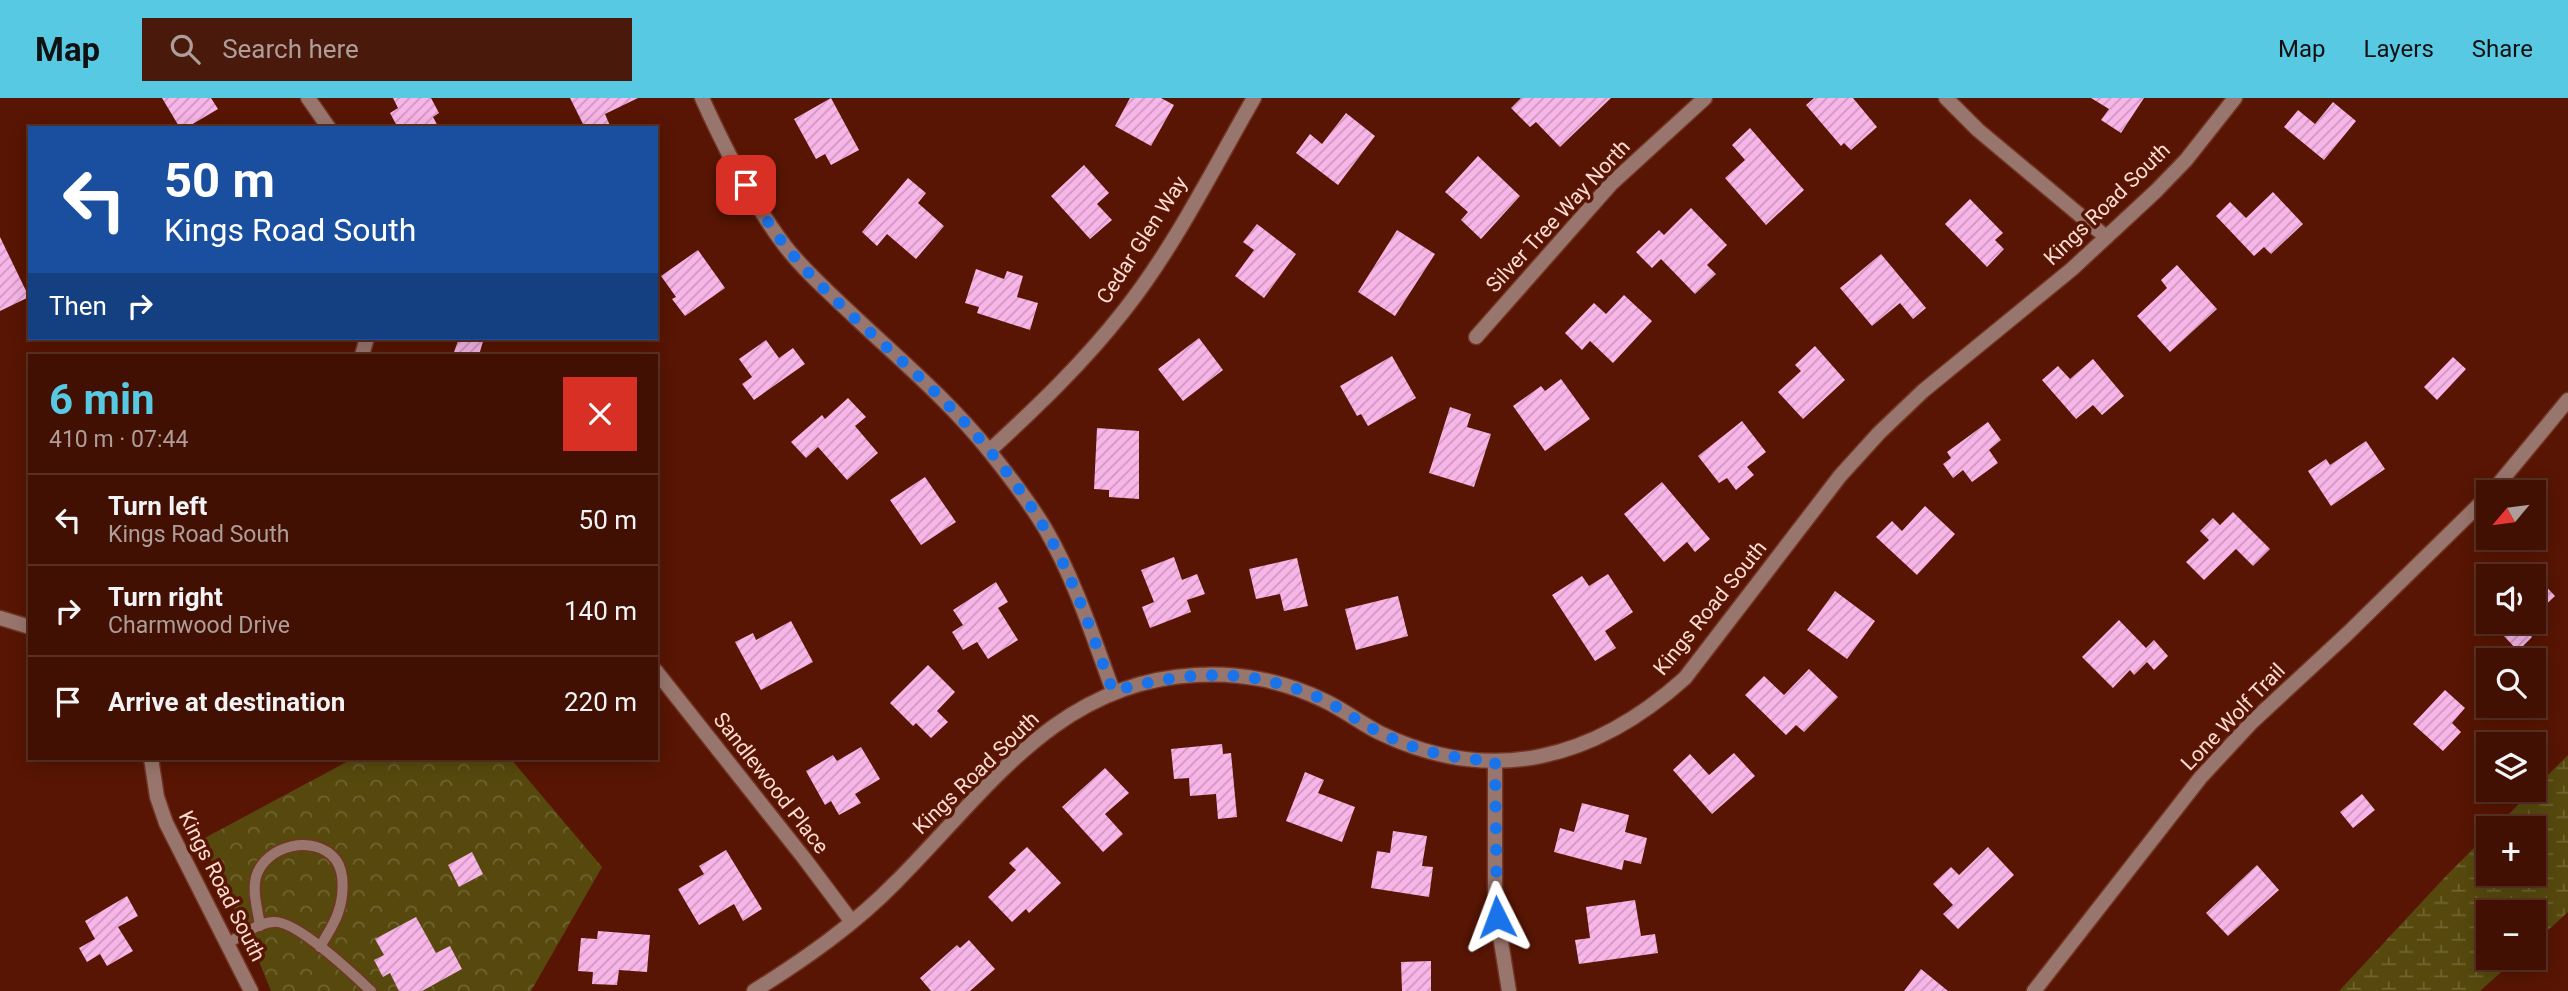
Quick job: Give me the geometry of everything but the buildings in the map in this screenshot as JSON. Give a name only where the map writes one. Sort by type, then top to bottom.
[{"type":"street","points":[[308,98],[328,126]]},
{"type":"street","points":[[702,98],[722,142],[752,196],[785,247],[831,295],[955,412],[1017,487],[1068,572],[1113,691]]},
{"type":"street","name":"Cedar Glen Way","points":[[989,451],[1081,363],[1124,311],[1169,243],[1254,98]]},
{"type":"street","name":"Silver Tree Way North","points":[[1476,337],[1611,184],[1705,98]]},
{"type":"street","points":[[1946,98],[1978,130],[2106,237]]},
{"type":"street","name":"Kings Road South","points":[[754,991],[796,965],[852,922],[895,884],[1041,735],[1074,711],[1113,691],[1160,679],[1193,675],[1217,674],[1256,678],[1279,683],[1323,700],[1378,732],[1416,748],[1447,756],[1495,761],[1561,752],[1632,721],[1685,678],[1840,476],[1879,433],[1923,391],[2073,269],[2156,191],[2186,160],[2235,98]]},
{"type":"street","points":[[2502,480],[2568,400]]},
{"type":"street","name":"Lone Wolf Trail","points":[[2034,991],[2201,777],[2252,722],[2476,507]]},
{"type":"street","points":[[0,618],[28,625]]},
{"type":"street","name":"Sandlewood Place","points":[[658,673],[852,922]]},
{"type":"street","name":"Kings Road South","points":[[151,760],[157,797],[166,823],[251,991]]},
{"type":"street","points":[[1495,761],[1495,890],[1509,991]]},
{"type":"lane","points":[[260,926],[256,876],[266,861],[281,849],[297,844],[320,849],[336,860],[342,876],[338,913],[320,947]]},
{"type":"lane","points":[[228,943],[274,921],[288,925],[320,947],[371,991]]},
{"type":"green space","points":[[2568,755],[2568,912],[2546,932],[2546,900],[2476,900],[2476,970],[2503,970],[2480,991],[2339,991],[2476,846],[2476,886],[2546,886],[2546,816],[2507,816],[2521,802],[2546,802],[2546,777]]},
{"type":"green space","points":[[350,760],[512,760],[602,867],[531,991],[271,991],[254,949],[201,840]]},
{"type":"route","points":[[746,185],[785,247],[831,295],[955,412],[1017,487],[1046,530],[1068,572],[1113,691],[1160,679],[1193,675],[1217,674],[1256,678],[1279,683],[1323,700],[1378,732],[1416,748],[1447,756],[1495,761],[1497,917]]}]
